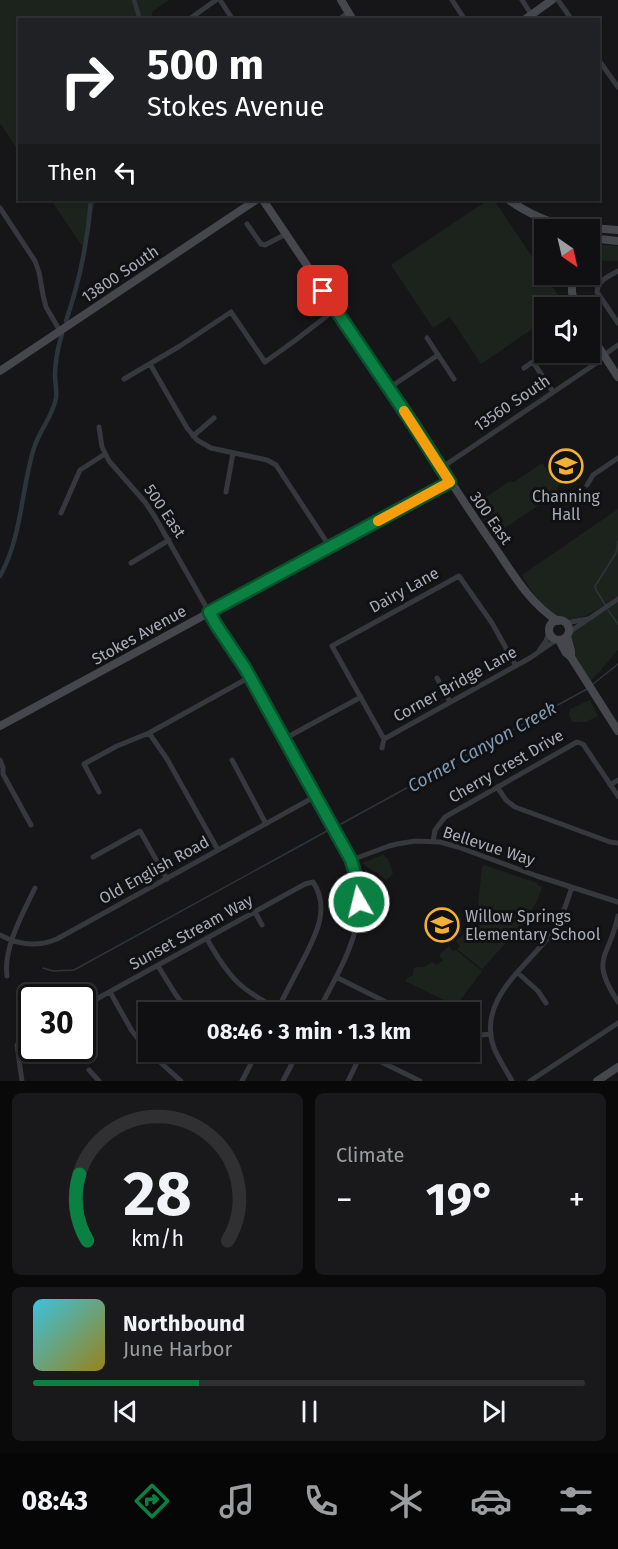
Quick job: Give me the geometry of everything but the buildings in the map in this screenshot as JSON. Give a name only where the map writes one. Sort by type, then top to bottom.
[{"type":"main road","points":[[341,0],[351,16]]},
{"type":"main road","points":[[526,18],[552,0]]},
{"type":"main road","name":"13800 South","points":[[0,371],[255,201]]},
{"type":"main road","name":"300 East","points":[[264,201],[450,482],[523,587],[542,610],[550,629]]},
{"type":"main road","points":[[510,201],[542,219]]},
{"type":"main road","points":[[600,229],[618,230]]},
{"type":"main road","points":[[600,239],[618,241]]},
{"type":"main road","points":[[601,358],[618,377]]},
{"type":"main road","name":"Stokes Avenue","points":[[0,726],[450,482]]},
{"type":"main road","name":"300 East","points":[[542,610],[561,622]]},
{"type":"main road","points":[[553,622],[561,622],[568,627],[562,637],[552,637],[550,629],[553,622]]},
{"type":"main road","points":[[562,637],[571,651],[570,657],[615,719],[618,731]]},
{"type":"main road","points":[[597,1081],[618,1067]]},
{"type":"street","points":[[191,18],[218,0],[232,18]]},
{"type":"street","points":[[452,0],[464,18]]},
{"type":"street","points":[[522,0],[531,14]]},
{"type":"street","points":[[558,0],[571,18]]},
{"type":"street","points":[[600,61],[618,87]]},
{"type":"street","points":[[0,208],[35,261],[48,313],[60,331]]},
{"type":"street","points":[[247,224],[261,244],[266,245],[286,234]]},
{"type":"street","points":[[618,271],[600,283],[597,292],[618,323]]},
{"type":"street","points":[[124,379],[195,337],[231,312],[265,362],[336,309]]},
{"type":"street","points":[[427,338],[454,379]]},
{"type":"street","name":"13560 South","points":[[441,468],[618,345]]},
{"type":"street","points":[[389,388],[438,355]]},
{"type":"street","points":[[524,368],[532,362],[553,392]]},
{"type":"street","points":[[150,364],[193,436],[206,447],[267,460],[276,465],[330,547]]},
{"type":"street","points":[[193,436],[214,418]]},
{"type":"street","name":"500 East","points":[[99,427],[105,454],[145,502],[169,540],[209,612],[250,677],[351,860],[358,888],[358,917],[354,939],[323,1002]]},
{"type":"street","points":[[226,492],[233,453]]},
{"type":"street","points":[[61,513],[80,470],[105,454]]},
{"type":"street","points":[[587,485],[593,475],[618,458]]},
{"type":"street","points":[[131,563],[169,540]]},
{"type":"street","name":"Dairy Lane","points":[[332,646],[459,576],[492,622],[516,666]]},
{"type":"street","name":"Corner Bridge Lane","points":[[384,739],[542,651],[618,599]]},
{"type":"street","points":[[561,622],[588,619]]},
{"type":"street","name":"Corner Bridge Lane","points":[[539,651],[550,629]]},
{"type":"street","name":"Corner Bridge Lane","points":[[332,646],[384,739],[382,748]]},
{"type":"street","points":[[99,792],[84,764],[117,746],[149,733],[250,677]]},
{"type":"street","points":[[437,678],[450,702]]},
{"type":"street","points":[[284,740],[361,697]]},
{"type":"street","points":[[149,733],[167,759],[218,850]]},
{"type":"street","name":"Cherry Crest Drive","points":[[433,842],[435,830],[444,817],[578,742],[583,744],[618,796]]},
{"type":"street","points":[[0,760],[3,768],[2,774],[31,825]]},
{"type":"street","points":[[232,760],[266,824]]},
{"type":"street","points":[[610,785],[618,780]]},
{"type":"street","points":[[497,787],[506,800],[515,807],[618,843]]},
{"type":"street","name":"Old English Road","points":[[0,935],[12,941],[32,944],[52,941],[316,796]]},
{"type":"street","points":[[93,857],[140,831],[167,879]]},
{"type":"street","name":"Bellevue Way","points":[[351,860],[397,844],[415,841],[433,842],[458,847],[618,902]]},
{"type":"street","name":"Sunset Stream Way","points":[[96,1000],[305,884],[313,882],[321,905],[319,927],[282,1002]]},
{"type":"street","points":[[512,1081],[497,1055],[491,1034],[492,1014],[504,988],[557,925],[572,886]]},
{"type":"street","points":[[7,976],[6,962],[12,941],[35,888]]},
{"type":"street","points":[[255,912],[261,925]]},
{"type":"street","points":[[618,916],[605,952],[603,965],[606,983],[618,1002]]},
{"type":"street","points":[[207,939],[234,981],[263,1002]]},
{"type":"street","points":[[158,966],[181,1002]]},
{"type":"street","points":[[518,973],[538,991],[546,1003]]},
{"type":"street","points":[[336,977],[386,1002]]},
{"type":"street","points":[[110,992],[138,1037]]},
{"type":"street","points":[[530,1081],[618,1023]]},
{"type":"street","points":[[480,1035],[491,1034]]},
{"type":"street","points":[[19,1062],[21,1081]]},
{"type":"street","points":[[161,1062],[181,1081]]},
{"type":"street","points":[[242,1081],[252,1062]]},
{"type":"street","points":[[283,1081],[293,1062]]},
{"type":"street","points":[[348,1081],[357,1062]]},
{"type":"street","points":[[381,1062],[420,1081]]},
{"type":"street","points":[[89,1070],[99,1081]]},
{"type":"shaded area","points":[[0,0],[169,0],[152,12],[152,18],[18,18],[18,150],[0,123]]},
{"type":"shaded area","points":[[52,201],[96,201],[82,246]]},
{"type":"shaded area","points":[[487,201],[495,201],[534,259],[534,285],[551,285],[559,297],[534,297],[534,328],[481,364],[450,317],[433,328],[391,265]]},
{"type":"shaded area","points":[[600,245],[618,246],[618,261],[600,260]]},
{"type":"shaded area","points":[[542,463],[553,477],[563,471],[568,479],[558,486],[557,493],[494,533],[476,504],[508,482],[514,482]]},
{"type":"shaded area","points":[[618,509],[618,596],[582,617],[562,618],[553,614],[532,592],[522,575]]},
{"type":"shaded area","points":[[618,602],[618,650],[591,681],[573,653],[569,638],[572,633]]},
{"type":"shaded area","points":[[590,700],[598,716],[586,722],[572,722],[569,715],[570,709]]},
{"type":"shaded area","points":[[383,855],[388,859],[393,874],[386,880],[378,872],[374,872],[362,863]]},
{"type":"shaded area","points":[[484,865],[537,883],[542,887],[525,922],[482,969],[457,949],[460,946],[456,941],[465,933],[467,925],[476,925]]},
{"type":"shaded area","points":[[449,946],[482,971],[459,1002],[448,1002],[405,981],[413,976],[416,967],[424,967],[432,962],[437,965],[443,960],[439,955]]},
{"type":"waterway","points":[[134,0],[139,18]]},
{"type":"waterway","points":[[66,321],[82,261],[91,201]]},
{"type":"waterway","points":[[0,576],[13,545],[34,448],[54,405],[56,365],[62,334]]},
{"type":"waterway","name":"Corner Canyon Creek","points":[[606,606],[595,586],[616,553],[618,541]]},
{"type":"waterway","name":"Corner Canyon Creek","points":[[608,610],[618,624]]},
{"type":"waterway","name":"Corner Canyon Creek","points":[[593,684],[618,664]]},
{"type":"waterway","name":"Corner Canyon Creek","points":[[341,824],[587,689]]},
{"type":"waterway","name":"Corner Canyon Creek","points":[[43,968],[53,971],[74,970],[327,831]]},
{"type":"slow traffic","points":[[378,521],[450,482],[404,411]]},
{"type":"place","name":"Channing Hall","points":[[566,466]]},
{"type":"place","name":"Willow Springs Elementary School","points":[[442,925]]},
{"type":"route","points":[[323,291],[450,482],[209,612],[240,659],[351,860],[357,880],[359,902]]}]
